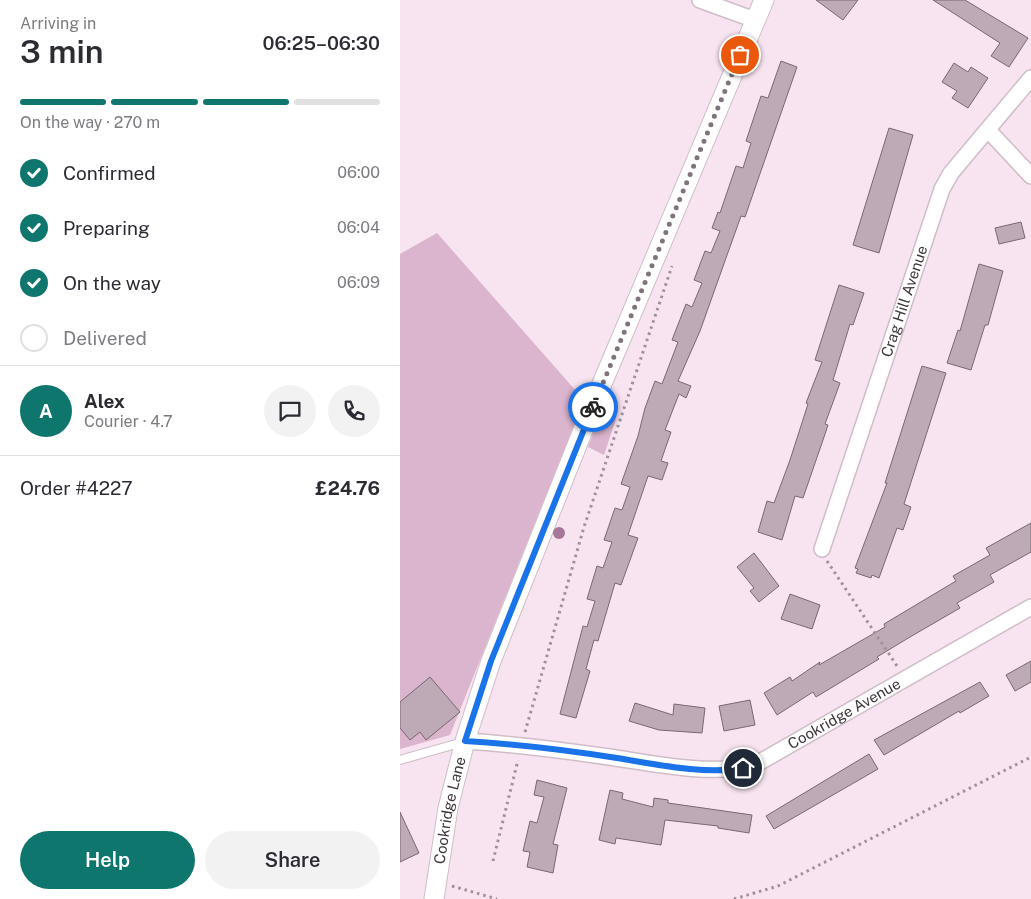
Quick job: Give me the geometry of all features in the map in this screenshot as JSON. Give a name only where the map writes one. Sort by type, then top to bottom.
[{"type":"street","points":[[700,0],[755,20]]},
{"type":"street","name":"Cookridge Lane","points":[[435,890],[448,808],[465,741],[491,661],[593,406],[764,0]]},
{"type":"street","name":"Crag Hill Avenue","points":[[822,549],[942,190],[951,173],[1031,78]]},
{"type":"street","points":[[988,130],[1031,176]]},
{"type":"street","name":"Cookridge Avenue","points":[[465,741],[522,744],[668,766],[732,770],[753,766],[1031,607]]},
{"type":"lane","points":[[400,760],[465,741]]},
{"type":"path","points":[[493,861],[522,744],[584,527],[673,262]]},
{"type":"path","points":[[822,549],[827,561],[905,680]]},
{"type":"path","points":[[734,899],[778,886],[1031,757]]},
{"type":"path","points":[[435,890],[497,899]]},
{"type":"shaded area","points":[[437,233],[584,400],[450,735],[400,749],[400,254]]},
{"type":"shaded area","points":[[600,416],[616,419],[604,455],[588,447]]},
{"type":"building","points":[[816,0],[858,0],[843,20]]},
{"type":"building","points":[[933,0],[965,0],[1028,38],[1009,67],[991,56],[1000,43]]},
{"type":"building","points":[[781,61],[797,67],[745,217],[741,216],[700,331],[678,381],[691,386],[686,398],[679,394],[665,430],[671,432],[661,461],[668,463],[662,480],[648,476],[628,535],[638,538],[621,585],[615,583],[598,641],[594,640],[586,669],[590,671],[576,718],[560,714],[583,626],[587,627],[595,601],[587,599],[597,566],[603,568],[612,542],[604,540],[615,508],[622,510],[630,487],[621,484],[638,436],[645,408],[655,381],[662,384],[678,342],[672,340],[686,304],[692,307],[702,283],[694,280],[705,251],[711,253],[720,231],[712,228],[718,212],[720,213],[736,166],[743,168],[751,143],[746,141],[761,96],[768,98]]},
{"type":"building","points":[[954,63],[968,72],[971,67],[988,78],[968,108],[952,98],[957,91],[942,82]]},
{"type":"building","points":[[889,128],[913,135],[879,253],[853,245]]},
{"type":"building","points":[[1021,222],[1025,238],[999,244],[995,228]]},
{"type":"building","points":[[979,264],[1003,271],[988,325],[985,325],[971,370],[947,363],[958,330],[960,331]]},
{"type":"building","points":[[839,285],[864,293],[853,325],[850,324],[833,380],[840,383],[825,424],[828,425],[803,498],[795,496],[782,540],[758,532],[767,501],[774,503],[790,460],[808,404],[806,403],[822,362],[815,360]]},
{"type":"building","points":[[922,366],[946,373],[904,504],[911,507],[903,530],[897,528],[879,578],[872,575],[871,578],[856,573],[858,569],[855,568],[887,483],[885,483]]},
{"type":"building","points":[[1031,523],[1031,552],[990,575],[994,582],[957,603],[960,608],[877,657],[879,659],[816,697],[813,692],[777,715],[764,693],[790,677],[792,681],[820,662],[819,665],[885,627],[884,624],[956,581],[953,576],[990,555],[986,548]]},
{"type":"building","points":[[754,553],[779,586],[759,602],[750,591],[754,588],[737,567]]},
{"type":"building","points":[[790,594],[820,605],[812,629],[781,619]]},
{"type":"building","points":[[1031,661],[1031,682],[1015,691],[1006,675]]},
{"type":"building","points":[[430,677],[460,712],[426,740],[420,732],[410,740],[400,728],[400,702]]},
{"type":"building","points":[[980,682],[989,696],[960,713],[959,711],[884,755],[874,740]]},
{"type":"building","points":[[750,700],[755,725],[724,731],[719,706]]},
{"type":"building","points":[[635,703],[673,715],[674,704],[705,708],[702,733],[659,730],[629,721]]},
{"type":"building","points":[[869,754],[878,769],[774,829],[766,816]]},
{"type":"building","points":[[537,780],[567,788],[553,844],[558,845],[553,873],[527,867],[530,852],[523,851],[530,821],[537,823],[544,797],[534,795]]},
{"type":"building","points":[[610,790],[623,793],[622,799],[653,807],[654,798],[668,800],[668,803],[752,815],[749,833],[718,828],[718,826],[665,820],[661,845],[616,838],[615,844],[599,840]]},
{"type":"building","points":[[400,812],[419,853],[400,862]]},
{"type":"way so far","points":[[593,407],[740,55]]},
{"type":"route","points":[[593,407],[491,661],[465,741],[522,744],[668,766],[714,770],[743,768]]}]
